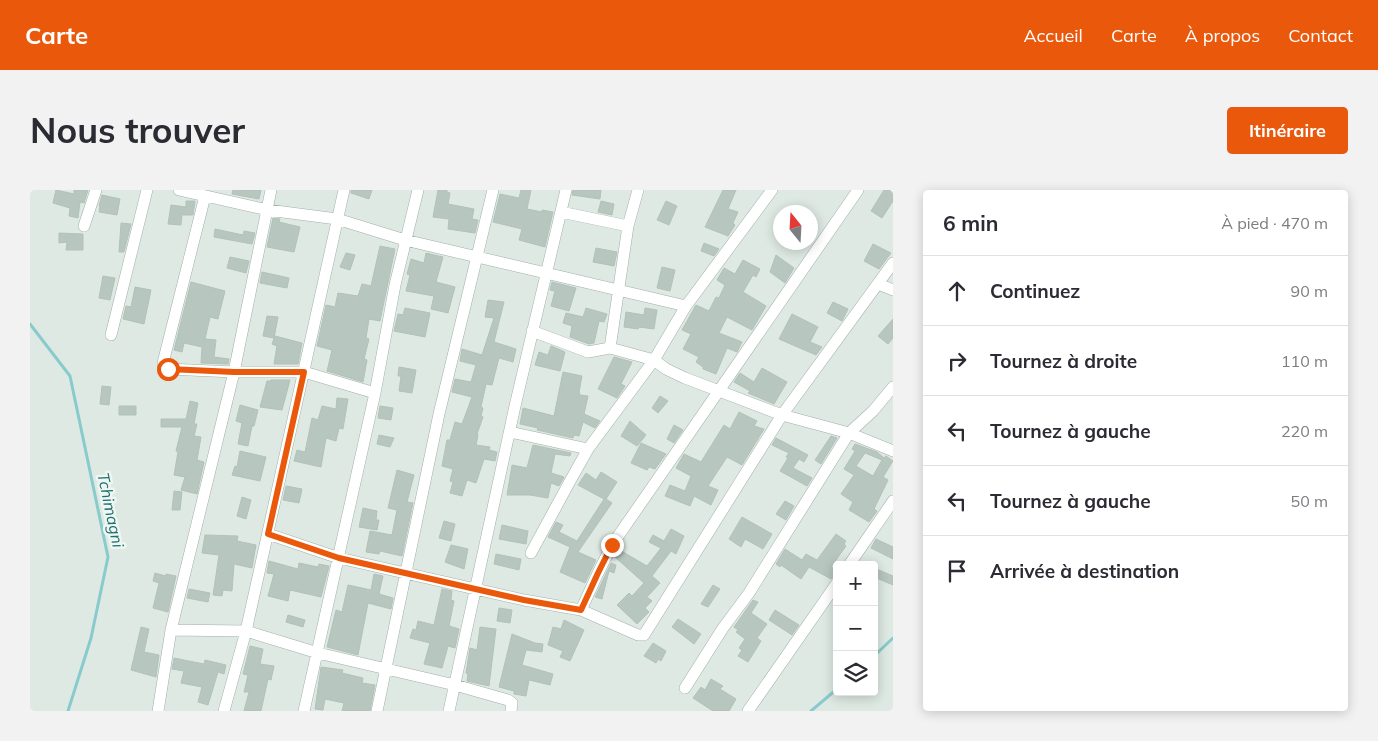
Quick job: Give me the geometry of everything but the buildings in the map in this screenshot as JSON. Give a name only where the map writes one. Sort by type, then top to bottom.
[{"type":"street","points":[[84,226],[96,190]]},
{"type":"street","points":[[111,335],[147,190]]},
{"type":"street","points":[[179,190],[268,210],[337,219],[405,240],[686,306]]},
{"type":"street","points":[[158,711],[171,630],[234,372],[271,190]]},
{"type":"street","points":[[224,711],[246,631],[344,190]]},
{"type":"street","points":[[304,711],[339,558],[405,240],[418,190]]},
{"type":"street","points":[[377,711],[439,414],[493,190]]},
{"type":"street","points":[[449,711],[532,331],[566,190]]},
{"type":"street","points":[[610,348],[628,226],[638,190]]},
{"type":"street","points":[[531,553],[588,449],[654,360],[686,306],[772,190]]},
{"type":"street","points":[[581,610],[612,545],[701,420],[719,390],[858,190]]},
{"type":"street","points":[[205,196],[163,363],[164,367],[168,369],[234,372],[304,372],[374,393]]},
{"type":"street","points":[[561,212],[628,226]]},
{"type":"street","points":[[268,534],[339,558],[524,600],[581,610],[638,635],[644,635],[782,415],[893,263]]},
{"type":"street","points":[[878,284],[893,290]]},
{"type":"street","points":[[532,331],[588,352],[610,348],[654,360],[666,369],[782,415],[849,433],[893,451]]},
{"type":"street","points":[[684,688],[723,628],[749,593],[849,433],[873,411],[893,387]]},
{"type":"street","points":[[510,432],[588,449]]},
{"type":"street","points":[[852,561],[893,501]]},
{"type":"street","points":[[748,711],[833,589]]},
{"type":"street","points":[[171,630],[246,631],[318,653],[456,685],[508,700],[512,703],[511,711]]},
{"type":"waterway","name":"Tchimagni","points":[[30,324],[70,376],[108,557],[91,638],[68,711]]},
{"type":"waterway","points":[[878,652],[893,638]]},
{"type":"waterway","points":[[811,711],[833,692]]},
{"type":"route","points":[[168,369],[234,372],[304,372],[268,534],[339,558],[524,600],[581,610],[612,545]]}]
